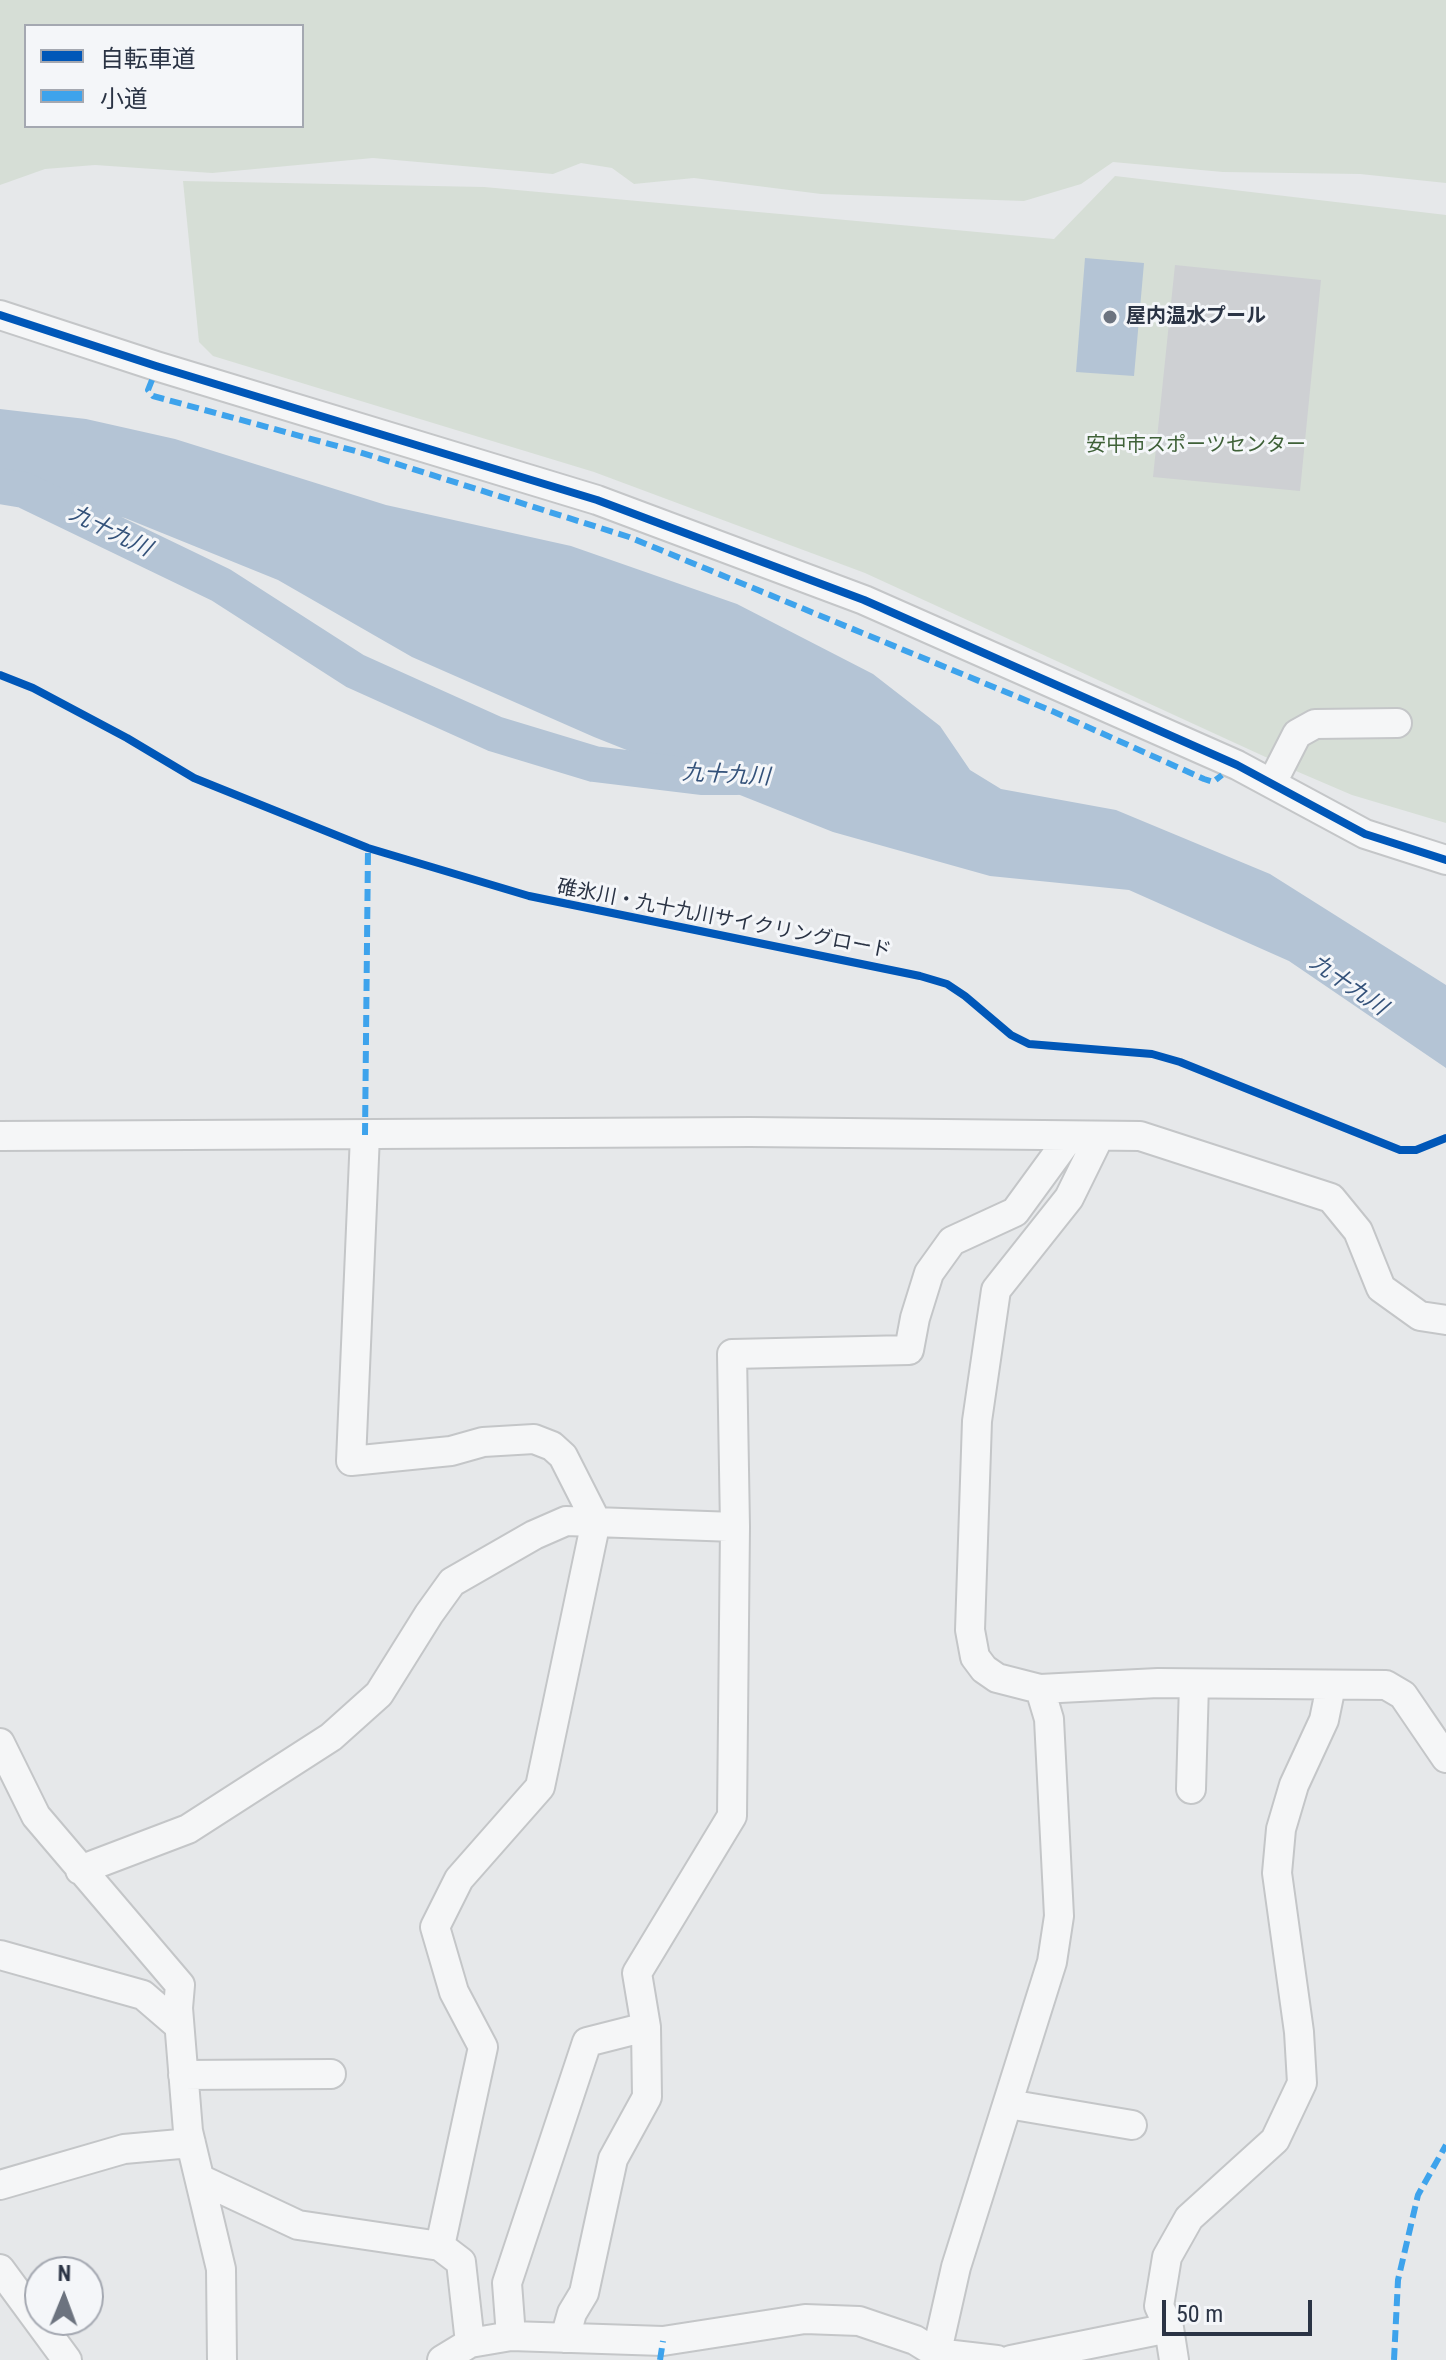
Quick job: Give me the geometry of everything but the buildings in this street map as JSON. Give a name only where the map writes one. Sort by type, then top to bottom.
[{"type":"street","points":[[0,315],[612,506],[864,600],[1237,765],[1365,834],[1446,860]]},
{"type":"street","points":[[1272,783],[1297,734],[1315,724],[1397,723]]},
{"type":"street","points":[[0,1136],[750,1132],[1069,1138],[1140,1136],[1331,1198],[1358,1231],[1381,1288],[1420,1316],[1446,1320]]},
{"type":"street","points":[[365,1135],[351,1461],[451,1451],[483,1442],[534,1439],[552,1446],[563,1456],[596,1521],[540,1787],[459,1879],[435,1927],[454,1992],[483,2047],[440,2246]]},
{"type":"street","points":[[1099,1137],[1069,1198],[996,1290],[977,1421],[970,1630],[975,1657],[984,1669],[997,1678],[1040,1689],[1194,1684],[1386,1685],[1403,1695],[1446,1758]]},
{"type":"street","points":[[565,2338],[572,2313],[584,2293],[613,2159],[647,2097],[646,2027],[637,1973],[732,1816],[735,1527],[732,1354],[909,1350],[929,1273],[952,1241],[1015,1212],[1069,1138]]},
{"type":"street","points":[[80,1870],[188,1829],[331,1737],[379,1694],[452,1582],[545,1530],[566,1521],[735,1527]]},
{"type":"street","points":[[1191,1789],[1194,1684]]},
{"type":"street","points":[[1174,2360],[1169,2328],[1159,2306],[1167,2257],[1189,2218],[1275,2140],[1302,2083],[1299,2032],[1277,1873],[1281,1829],[1294,1785],[1324,1720],[1331,1686]]},
{"type":"street","points":[[936,2357],[956,2267],[1052,1962],[1059,1916],[1049,1719],[1040,1689]]},
{"type":"street","points":[[0,1743],[36,1816],[180,1985],[179,2026],[191,2143],[221,2269],[222,2360]]},
{"type":"street","points":[[0,1955],[143,1995],[179,2026]]},
{"type":"street","points":[[511,2336],[507,2283],[587,2042],[646,2027]]},
{"type":"street","points":[[183,2075],[331,2074]]},
{"type":"street","points":[[1008,2104],[1132,2125]]},
{"type":"street","points":[[0,2185],[124,2149],[191,2143]]},
{"type":"street","points":[[200,2179],[298,2225],[440,2246],[461,2262],[470,2343]]},
{"type":"street","points":[[0,2269],[67,2360]]},
{"type":"street","points":[[442,2360],[470,2343],[511,2336],[663,2341],[805,2319],[859,2321],[915,2340],[936,2357],[997,2360]]},
{"type":"street","points":[[1011,2360],[1169,2328]]},
{"type":"green space","points":[[0,0],[1446,0],[1446,183],[1360,174],[1223,172],[1113,162],[1081,184],[1024,201],[821,194],[694,178],[634,184],[612,168],[581,163],[553,174],[373,158],[212,173],[95,165],[45,169],[0,185]]},
{"type":"green space","name":"安中市スポーツセンター","points":[[1115,176],[1446,215],[1446,823],[1352,795],[1296,771],[865,573],[594,472],[213,356],[199,342],[183,181],[484,187],[1054,239]]},
{"type":"water","name":"屋内温水プール","points":[[1085,258],[1144,263],[1134,376],[1076,372]]},
{"type":"water","points":[[0,409],[86,419],[175,439],[386,505],[571,546],[737,604],[873,674],[940,726],[970,770],[1001,789],[1116,810],[1270,874],[1446,985],[1446,1068],[1289,961],[1129,890],[990,876],[833,832],[594,737],[412,657],[278,580],[125,518],[0,493]]},
{"type":"waterway","name":"九十九川","points":[[0,486],[24,490],[221,585],[355,671],[495,734],[594,764],[701,777],[737,777]]},
{"type":"marked path","points":[[152,380],[148,390],[153,396],[359,452],[629,537],[1052,711],[1204,779],[1213,782],[1222,775]]},
{"type":"marked path","points":[[365,1135],[368,848]]},
{"type":"marked path","points":[[1394,2360],[1398,2280],[1418,2195],[1446,2145]]},
{"type":"marked path","points":[[660,2360],[663,2341]]},
{"type":"cycle path","points":[[0,315],[156,366],[597,500],[864,600],[1237,765],[1365,834],[1446,860]]},
{"type":"cycle path","name":"碓氷川・九十九川サイクリングロード","points":[[0,675],[33,688],[194,778],[368,848],[529,896],[920,976],[947,984],[1011,1035],[1029,1044],[1152,1054],[1180,1062],[1400,1150],[1416,1150],[1446,1138]]},
{"type":"place","name":"屋内温水プール","points":[[1110,317]]}]
